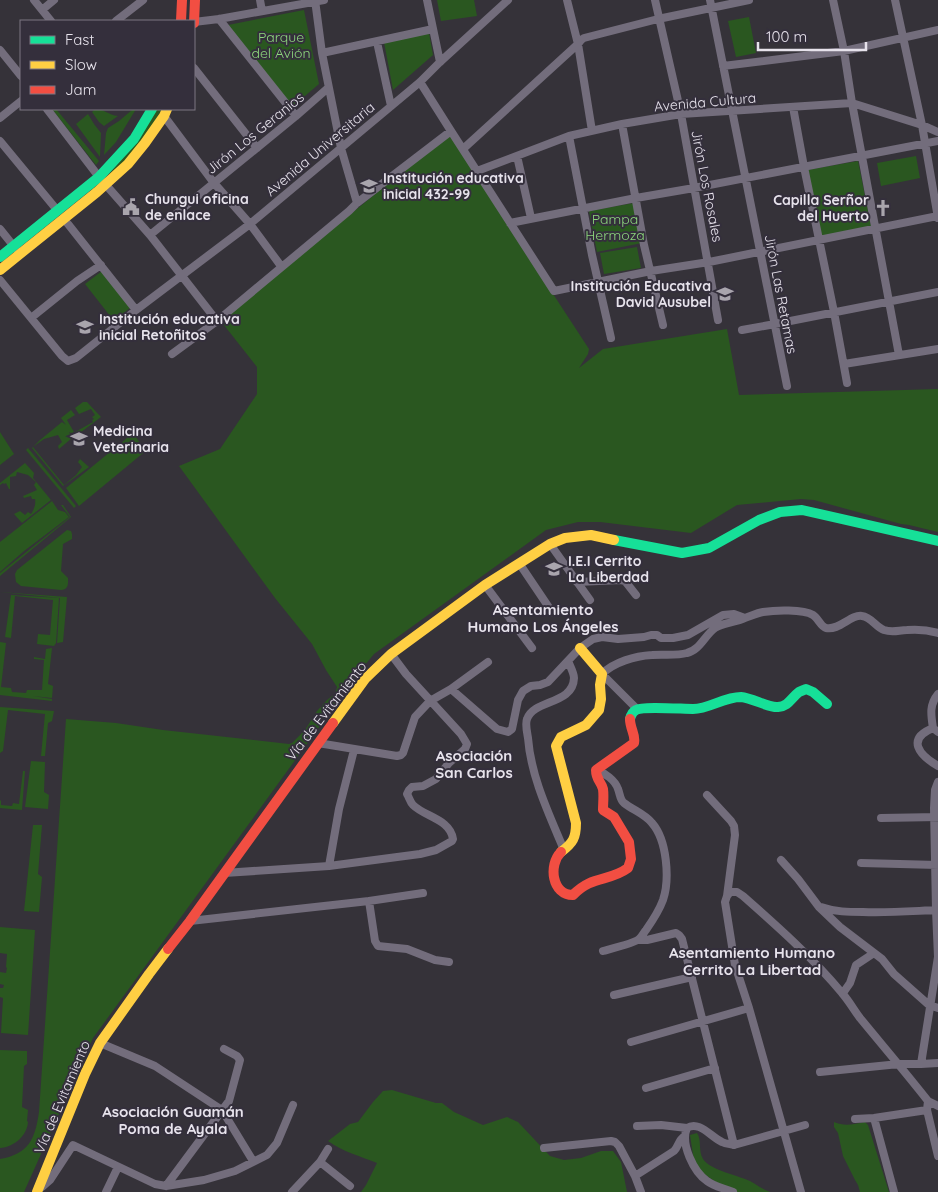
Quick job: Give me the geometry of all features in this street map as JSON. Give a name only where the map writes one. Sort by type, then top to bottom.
[{"type":"main road","points":[[181,20],[182,0]]},
{"type":"main road","points":[[194,20],[195,0]]},
{"type":"main road","points":[[0,270],[63,219],[103,181],[134,139],[151,110]]},
{"type":"main road","points":[[0,257],[57,210],[128,164],[145,143],[165,112]]},
{"type":"main road","name":"Vía de Evitamiento","points":[[37,1192],[100,1043],[318,743],[366,679],[390,654],[485,585],[550,544],[566,538],[591,535],[682,553],[708,548],[759,520],[780,512],[802,510],[938,541]]},
{"type":"main road","points":[[580,648],[602,674],[600,685],[601,699],[599,710],[586,726],[561,737],[556,746],[576,819],[574,839],[570,846],[554,862],[553,871],[557,884],[562,893],[567,896],[573,895],[587,883],[620,873],[628,868],[630,864],[629,842],[614,817],[603,810],[603,790],[596,777],[596,770],[634,743],[634,736],[630,726],[632,712],[638,709],[673,708],[696,710],[740,697],[778,707],[789,703],[801,690],[806,689],[811,690],[827,704]]},
{"type":"street","points":[[34,0],[50,20]]},
{"type":"street","points":[[42,10],[54,0]]},
{"type":"street","points":[[119,20],[143,0]]},
{"type":"street","points":[[260,0],[262,11]]},
{"type":"street","points":[[195,22],[324,0]]},
{"type":"street","points":[[427,0],[440,62]]},
{"type":"street","name":"Avenida Universitaria","points":[[31,318],[62,356],[68,360],[76,358],[250,224],[420,82],[508,0]]},
{"type":"street","points":[[568,0],[578,44],[592,131]]},
{"type":"street","name":"Jirón Los Rosales","points":[[655,0],[681,114],[718,320]]},
{"type":"street","points":[[463,149],[584,38],[711,4],[749,0]]},
{"type":"street","points":[[834,0],[899,355]]},
{"type":"street","points":[[420,82],[554,291],[938,217],[922,125],[895,0]]},
{"type":"street","points":[[315,1],[328,88],[341,148],[357,202]]},
{"type":"street","name":"Jirón Las Retamas","points":[[711,4],[787,386]]},
{"type":"street","points":[[218,19],[296,116]]},
{"type":"street","points":[[322,53],[433,30]]},
{"type":"street","points":[[723,66],[844,51],[938,30]]},
{"type":"street","points":[[377,42],[391,106]]},
{"type":"street","points":[[0,50],[20,75]]},
{"type":"street","points":[[195,69],[257,148]]},
{"type":"street","name":"Jirón Los Geranios","points":[[150,235],[328,88]]},
{"type":"street","points":[[0,118],[20,102]]},
{"type":"street","name":"Avenida Cultura","points":[[477,171],[569,136],[622,124],[681,114],[852,103],[922,125],[938,132]]},
{"type":"street","points":[[793,107],[848,383]]},
{"type":"street","points":[[48,110],[103,181],[150,235],[217,321]]},
{"type":"street","points":[[165,112],[214,183],[250,224],[281,266]]},
{"type":"street","points":[[622,124],[644,245],[663,325]]},
{"type":"street","points":[[172,354],[217,321],[349,211],[357,202],[451,131]]},
{"type":"street","points":[[569,136],[592,255],[611,338]]},
{"type":"street","points":[[0,141],[57,210]]},
{"type":"street","points":[[510,223],[938,141]]},
{"type":"street","points":[[517,156],[531,218]]},
{"type":"street","points":[[63,219],[136,310]]},
{"type":"street","points":[[0,229],[20,254]]},
{"type":"street","points":[[0,280],[31,318],[100,265]]},
{"type":"street","points":[[742,330],[938,292]]},
{"type":"street","points":[[844,364],[938,349]]},
{"type":"street","points":[[550,544],[590,600]]},
{"type":"street","points":[[520,563],[552,612]]},
{"type":"street","points":[[577,582],[621,580],[625,581],[636,595]]},
{"type":"street","points":[[485,585],[532,648]]},
{"type":"street","points":[[638,709],[602,674],[612,666],[634,658],[650,655],[688,653],[703,642],[714,629],[761,613],[800,611],[811,614],[827,629],[845,623],[856,616],[863,616],[869,618],[881,629],[890,632],[926,630],[938,633]]},
{"type":"street","points":[[451,689],[497,728],[508,732],[512,729],[518,700],[523,691],[531,686],[540,686],[548,682],[588,641],[598,637],[618,639],[651,635],[657,635],[661,638],[674,638],[688,635],[723,615],[734,614],[745,618]]},
{"type":"street","points":[[224,873],[329,866],[428,853],[452,842],[453,834],[444,823],[414,806],[408,794],[412,787],[422,786],[436,779],[449,763],[465,750],[467,744],[461,734],[430,702],[390,654]]},
{"type":"street","points":[[564,850],[537,783],[529,750],[526,723],[528,716],[534,710],[565,695],[571,688],[574,676],[568,661]]},
{"type":"street","points":[[318,743],[354,750],[401,755],[415,717],[430,702],[488,662]]},
{"type":"street","points":[[938,694],[933,699],[930,708],[936,730],[925,732],[920,736],[917,744],[926,758],[938,766]]},
{"type":"street","points":[[329,866],[339,809],[354,750]]},
{"type":"street","points":[[596,770],[606,774],[614,782],[624,804],[630,806],[651,821],[658,831],[664,849],[667,879],[663,901],[658,913],[639,940]]},
{"type":"street","points":[[921,1064],[938,956],[935,790],[938,782]]},
{"type":"street","points":[[707,795],[734,826],[735,835],[725,902],[735,965],[801,1192]]},
{"type":"street","points":[[881,818],[936,817]]},
{"type":"street","points":[[781,860],[819,907],[840,927],[882,959],[894,974],[929,1005],[938,1008]]},
{"type":"street","points":[[862,863],[936,865]]},
{"type":"street","points":[[727,896],[730,892],[737,892],[818,966],[843,994],[859,1017],[928,1101],[938,1106]]},
{"type":"street","points":[[190,921],[423,893]]},
{"type":"street","points":[[369,901],[375,942],[378,946],[406,949],[436,960],[449,962]]},
{"type":"street","points":[[819,907],[842,912],[886,913],[937,910]]},
{"type":"street","points":[[603,951],[639,940],[676,933],[679,935],[682,940],[704,1022],[734,1145]]},
{"type":"street","points":[[843,994],[850,983],[856,965],[874,954]]},
{"type":"street","points":[[614,995],[692,977]]},
{"type":"street","points":[[631,1042],[749,1008]]},
{"type":"street","points":[[100,1043],[155,1066],[222,1110],[253,1161]]},
{"type":"street","points":[[166,1186],[229,1101],[240,1060],[238,1056],[224,1050]]},
{"type":"street","points":[[820,1072],[899,1064],[938,1063]]},
{"type":"street","points":[[646,1088],[716,1068]]},
{"type":"street","points":[[928,1101],[927,1110],[938,1156]]},
{"type":"street","points":[[37,1192],[50,1180],[73,1145],[155,1184],[166,1186],[189,1183],[235,1171],[267,1155],[277,1143],[293,1105]]},
{"type":"street","points":[[855,1119],[927,1110]]},
{"type":"street","points":[[874,1118],[894,1192]]},
{"type":"street","points":[[635,1176],[674,1152],[680,1139],[690,1126],[698,1126],[723,1142],[734,1145],[805,1124]]},
{"type":"street","points":[[637,1126],[661,1125],[686,1132]]},
{"type":"street","points":[[686,1132],[686,1146],[698,1171],[708,1182],[733,1192]]},
{"type":"street","points":[[544,1148],[615,1142],[635,1176],[641,1192]]},
{"type":"street","points":[[292,1192],[320,1162],[328,1149]]},
{"type":"street","points":[[320,1162],[350,1186]]},
{"type":"street","points":[[106,1192],[118,1167]]},
{"type":"street","points":[[712,1192],[721,1188]]},
{"type":"green space","points":[[437,0],[474,0],[477,16],[441,21]]},
{"type":"green space","name":"Parque del Avión","points":[[304,10],[319,84],[292,107],[228,25]]},
{"type":"green space","points":[[749,17],[756,53],[736,57],[728,21]]},
{"type":"green space","points":[[429,33],[433,55],[393,90],[384,42]]},
{"type":"green space","points":[[53,110],[57,110],[99,161],[96,165]]},
{"type":"green space","points":[[94,110],[101,110],[118,116],[104,126],[92,112]]},
{"type":"green space","points":[[132,110],[135,110],[116,142],[104,155],[108,128]]},
{"type":"green space","points":[[155,110],[161,110],[138,149],[105,179],[123,158]]},
{"type":"green space","points":[[88,114],[101,133],[100,157],[76,124]]},
{"type":"green space","points":[[447,136],[453,137],[480,182],[589,349],[579,368],[603,349],[727,329],[739,395],[938,389],[938,532],[814,500],[801,499],[737,505],[691,533],[600,522],[578,522],[546,530],[374,654],[93,1038],[24,1192],[0,1192],[0,1159],[18,1153],[29,1144],[33,1137],[39,1112],[66,719],[116,723],[289,744],[305,730],[317,711],[335,694],[337,687],[312,644],[275,598],[179,466],[220,449],[257,394],[257,367],[220,320]]},
{"type":"green space","points":[[916,156],[920,178],[881,186],[877,163]]},
{"type":"green space","points":[[858,161],[871,226],[820,237],[807,170]]},
{"type":"green space","name":"Pampa Hermoza","points":[[634,203],[642,243],[597,252],[589,211]]},
{"type":"green space","points":[[637,247],[641,268],[604,274],[600,253]]},
{"type":"green space","points":[[102,271],[131,307],[114,321],[85,284]]},
{"type":"green space","points":[[83,402],[87,402],[101,417],[76,436],[75,432],[93,422],[92,420],[94,419],[92,417],[95,415],[91,409],[79,414],[75,408]]},
{"type":"green space","points":[[71,410],[75,415],[67,420],[74,432],[69,432],[72,438],[59,449],[58,446],[62,442],[58,435],[44,439],[33,447],[62,422],[66,425],[61,418]]},
{"type":"green space","points":[[0,432],[14,454],[0,465]]},
{"type":"green space","points":[[134,434],[140,443],[148,449],[79,506],[66,488]]},
{"type":"green space","points":[[33,447],[64,485],[82,467],[78,462],[80,459],[89,467],[63,486]]},
{"type":"green space","points":[[28,448],[76,506],[74,508],[26,450]]},
{"type":"green space","points":[[25,463],[34,473],[33,478],[51,500],[22,523],[14,514],[20,511],[25,515],[28,512],[31,514],[35,499],[32,499],[31,496],[24,498],[23,496],[37,490],[34,485],[36,482],[28,475],[17,472],[16,476],[10,477],[10,489],[6,483],[0,485],[0,483]]},
{"type":"green space","points":[[52,501],[58,510],[65,512],[69,517],[0,572],[0,542]]},
{"type":"green space","points":[[61,505],[63,505],[71,517],[0,576],[0,573],[70,517]]},
{"type":"green space","points":[[67,530],[71,531],[72,539],[63,544],[61,571],[68,578],[67,587],[61,590],[21,586],[16,582],[15,574],[17,570]]},
{"type":"green space","points":[[0,592],[67,597],[63,642],[57,643],[60,598]]},
{"type":"green space","points":[[11,595],[59,598],[56,643],[54,646],[37,644],[38,634],[50,635],[53,600],[15,596],[11,638],[5,637]]},
{"type":"green space","points":[[0,642],[6,643],[1,687],[11,688],[12,692],[26,693],[27,690],[42,690],[44,660],[34,659],[34,657],[45,659],[46,649],[52,648],[48,684],[53,686],[52,698],[33,696],[52,699],[52,701],[0,695]]},
{"type":"green space","points":[[0,707],[54,711],[52,721],[48,723],[45,756],[41,756],[45,714],[8,710],[3,751],[0,753]]},
{"type":"green space","points":[[31,761],[45,762],[44,792],[49,795],[48,809],[25,807]]},
{"type":"green space","points":[[23,771],[25,771],[22,810],[0,808],[0,800],[1,805],[12,806],[13,803],[19,804]]},
{"type":"green space","points":[[33,825],[42,825],[38,874],[42,877],[39,912],[24,911]]},
{"type":"green space","points":[[0,927],[35,930],[28,1035],[1,1033],[3,998],[0,997],[0,988],[3,988],[4,985],[0,984],[0,972],[6,973],[7,954],[0,953]]},
{"type":"green space","points":[[0,1050],[27,1051],[27,1064],[24,1066],[22,1107],[28,1110],[28,1122],[25,1132],[19,1140],[0,1148]]},
{"type":"green space","points":[[392,1090],[436,1103],[442,1103],[454,1112],[483,1125],[507,1117],[518,1122],[550,1156],[564,1160],[581,1158],[601,1151],[613,1151],[621,1162],[627,1192],[361,1192],[377,1163],[346,1151],[328,1141],[350,1124],[358,1122],[383,1091]]},
{"type":"green space","points":[[834,1122],[846,1125],[865,1122],[868,1125],[889,1192],[860,1192],[843,1156]]},
{"type":"green space","points":[[697,1133],[701,1153],[706,1163],[716,1169],[748,1180],[770,1192],[731,1192],[695,1168],[690,1135]]},
{"type":"traffic: fast","points":[[0,257],[99,177],[134,139],[151,110]]},
{"type":"traffic: fast","points":[[614,540],[682,553],[709,548],[759,520],[780,512],[802,510],[938,541]]},
{"type":"traffic: fast","points":[[630,719],[631,715],[640,709],[693,709],[741,697],[778,707],[785,705],[799,692],[806,689],[813,692],[827,704]]},
{"type":"traffic: slow","points":[[0,270],[97,192],[128,164],[145,143],[167,110]]},
{"type":"traffic: slow","points":[[333,723],[365,679],[391,654],[485,585],[550,544],[565,538],[591,535],[614,540]]},
{"type":"traffic: slow","points":[[561,852],[573,840],[576,823],[556,746],[561,737],[586,725],[599,710],[601,699],[600,685],[602,674],[580,648]]},
{"type":"traffic: slow","points":[[37,1192],[85,1074],[100,1043],[168,949]]},
{"type":"traffic: jam","points":[[181,20],[182,0]]},
{"type":"traffic: jam","points":[[194,20],[195,0]]},
{"type":"traffic: jam","points":[[561,852],[554,864],[554,878],[560,890],[566,894],[573,895],[587,884],[628,868],[631,859],[629,842],[614,817],[603,810],[603,789],[596,770],[634,743],[630,719]]},
{"type":"traffic: jam","points":[[168,949],[333,723]]},
{"type":"place","name":"Institución educativa inicial 432-99","points":[[369,186]]},
{"type":"place","name":"Chungui oficina de enlace","points":[[131,207]]},
{"type":"place","name":"Capilla Serñor del Huerto","points":[[883,208]]},
{"type":"place","name":"Institución Educativa David Ausubel","points":[[725,294]]},
{"type":"place","name":"Institución educativa inicial Retoñitos","points":[[85,327]]},
{"type":"place","name":"Medicina Veterinaria","points":[[79,439]]},
{"type":"place","name":"I.E.I Cerrito La Liberdad","points":[[554,569]]},
{"type":"district","name":"Asentamiento Humano Los Ángeles","points":[[543,618]]},
{"type":"district","name":"Asociación San Carlos","points":[[474,764]]},
{"type":"district","name":"Asentamiento Humano Cerrito La Libertad","points":[[752,962]]},
{"type":"district","name":"Asociación Guamán Poma de Ayala","points":[[173,1120]]}]
